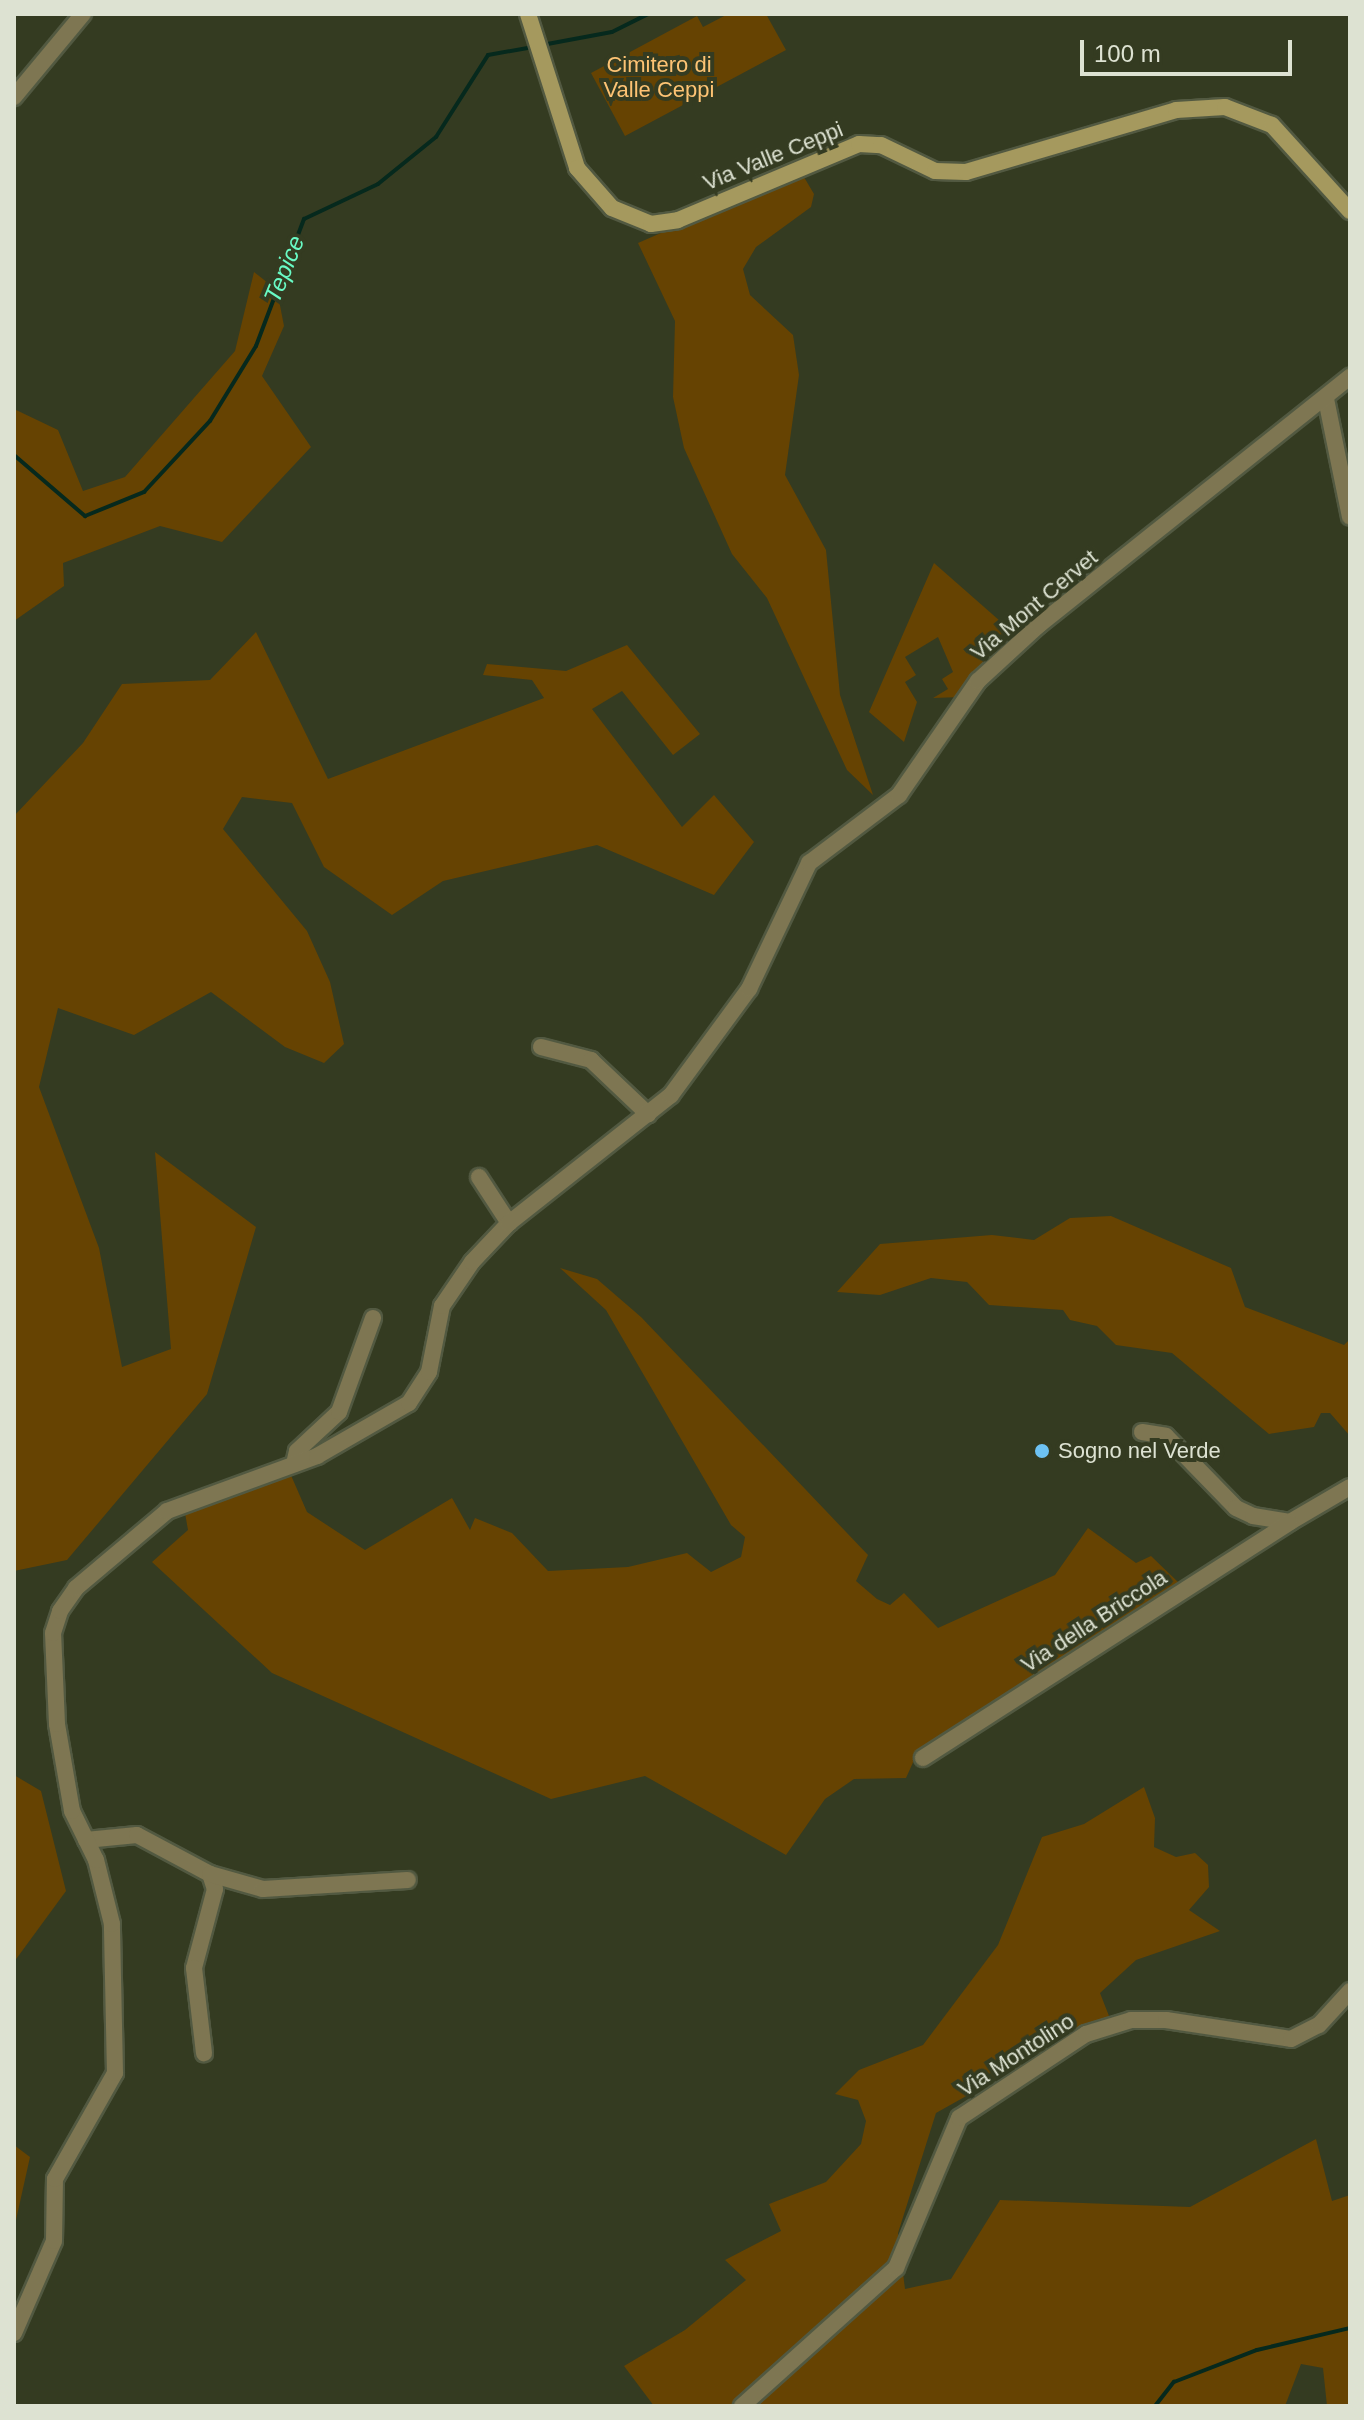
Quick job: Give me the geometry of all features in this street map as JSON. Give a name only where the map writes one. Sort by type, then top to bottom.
[{"type":"street","points":[[14,97],[83,14]]},
{"type":"street","name":"Via Valle Ceppi","points":[[534,19],[542,60],[591,190],[651,224],[678,220],[859,144],[881,145],[935,171],[966,172],[1176,110],[1225,107],[1272,125],[1350,211]]},
{"type":"street","name":"Via Mont Cervet","points":[[14,2333],[54,2241],[55,2179],[115,2073],[112,1924],[86,1840],[72,1811],[57,1724],[53,1633],[60,1611],[87,1577],[167,1511],[294,1464],[409,1403],[429,1372],[442,1306],[509,1223],[648,1114],[712,1045],[749,989],[809,863],[899,795],[978,681],[1350,377]]},
{"type":"street","points":[[1326,399],[1350,517]]},
{"type":"street","points":[[541,1047],[591,1060],[648,1114]]},
{"type":"street","points":[[479,1177],[509,1223]]},
{"type":"street","points":[[294,1464],[297,1451],[339,1412],[373,1318]]},
{"type":"street","points":[[1142,1432],[1166,1436],[1236,1508],[1290,1522]]},
{"type":"street","name":"Via della Briccola","points":[[923,1758],[1290,1522],[1350,1487]]},
{"type":"street","points":[[86,1840],[137,1835],[210,1874],[263,1889],[408,1880]]},
{"type":"street","points":[[204,2053],[194,1968],[215,1889],[210,1874]]},
{"type":"street","name":"Via Montolino","points":[[742,2406],[896,2268],[959,2118],[1086,2034],[1131,2020],[1166,2020],[1291,2039],[1319,2025],[1350,1991]]},
{"type":"green space","name":"Cimitero di Valle Ceppi","points":[[728,14],[766,14],[786,50],[625,136],[591,73],[697,16],[703,27]]},
{"type":"green space","points":[[801,172],[814,194],[811,207],[756,247],[743,269],[750,295],[793,335],[799,375],[785,475],[826,550],[840,695],[873,795],[847,770],[767,598],[732,554],[684,448],[673,397],[675,321],[638,243]]},
{"type":"green space","points":[[254,272],[277,290],[284,326],[262,376],[311,447],[222,542],[160,526],[63,563],[64,586],[14,621],[14,409],[58,430],[83,491],[125,477],[235,351]]},
{"type":"green space","points":[[934,563],[1008,628],[961,697],[933,698],[948,689],[942,679],[953,672],[938,637],[905,657],[916,675],[905,682],[917,702],[904,742],[869,712]]},
{"type":"green space","points":[[256,632],[328,779],[544,698],[532,680],[483,675],[487,664],[566,671],[627,645],[700,734],[673,755],[622,691],[592,709],[682,827],[714,795],[754,842],[714,895],[597,845],[443,881],[392,915],[324,867],[292,803],[242,797],[223,829],[307,931],[330,982],[344,1044],[324,1063],[285,1047],[211,992],[134,1035],[58,1008],[39,1087],[99,1248],[122,1367],[171,1349],[155,1152],[256,1227],[207,1394],[67,1560],[14,1571],[14,816],[83,743],[122,684],[210,680]]},
{"type":"green space","points":[[1111,1216],[1231,1268],[1245,1307],[1344,1345],[1350,1339],[1350,1436],[1330,1413],[1321,1413],[1314,1427],[1269,1434],[1172,1353],[1116,1345],[1097,1326],[1070,1320],[1063,1310],[989,1305],[967,1282],[931,1278],[880,1295],[837,1292],[880,1244],[992,1235],[1034,1240],[1070,1218]]},
{"type":"green space","points":[[560,1268],[597,1279],[641,1317],[868,1555],[856,1581],[877,1599],[890,1605],[904,1593],[938,1628],[1055,1575],[1088,1528],[1136,1563],[1151,1556],[1178,1582],[958,1725],[915,1758],[906,1778],[854,1779],[825,1799],[786,1855],[645,1776],[551,1799],[272,1673],[152,1562],[188,1530],[185,1513],[290,1473],[307,1512],[365,1550],[452,1498],[470,1530],[475,1518],[512,1533],[548,1571],[628,1567],[687,1553],[711,1572],[741,1557],[745,1537],[731,1525],[606,1310]]},
{"type":"green space","points":[[14,1775],[41,1791],[66,1891],[14,1962]]},
{"type":"green space","points":[[1144,1787],[1155,1818],[1154,1847],[1176,1857],[1195,1853],[1208,1865],[1209,1887],[1189,1910],[1220,1931],[1136,1960],[1100,1993],[1109,2016],[936,2113],[898,2233],[905,2289],[951,2279],[1000,2200],[1190,2207],[1316,2139],[1332,2201],[1350,2195],[1350,2406],[1327,2406],[1323,2368],[1301,2364],[1285,2406],[654,2406],[624,2366],[685,2330],[746,2280],[725,2260],[781,2231],[769,2204],[826,2182],[861,2144],[866,2121],[858,2100],[835,2094],[859,2070],[923,2045],[998,1945],[1042,1837],[1084,1824]]},
{"type":"green space","points":[[14,2145],[30,2157],[14,2229]]},
{"type":"waterway","name":"Tepice","points":[[542,45],[612,32],[648,14]]},
{"type":"waterway","name":"Tepice","points":[[14,455],[85,516],[144,492],[210,421],[256,346],[304,219],[378,184],[436,137],[488,55],[533,47]]},
{"type":"waterway","points":[[1155,2406],[1174,2382],[1257,2350],[1350,2328]]},
{"type":"place","name":"Sogno nel Verde","points":[[1042,1451]]}]
